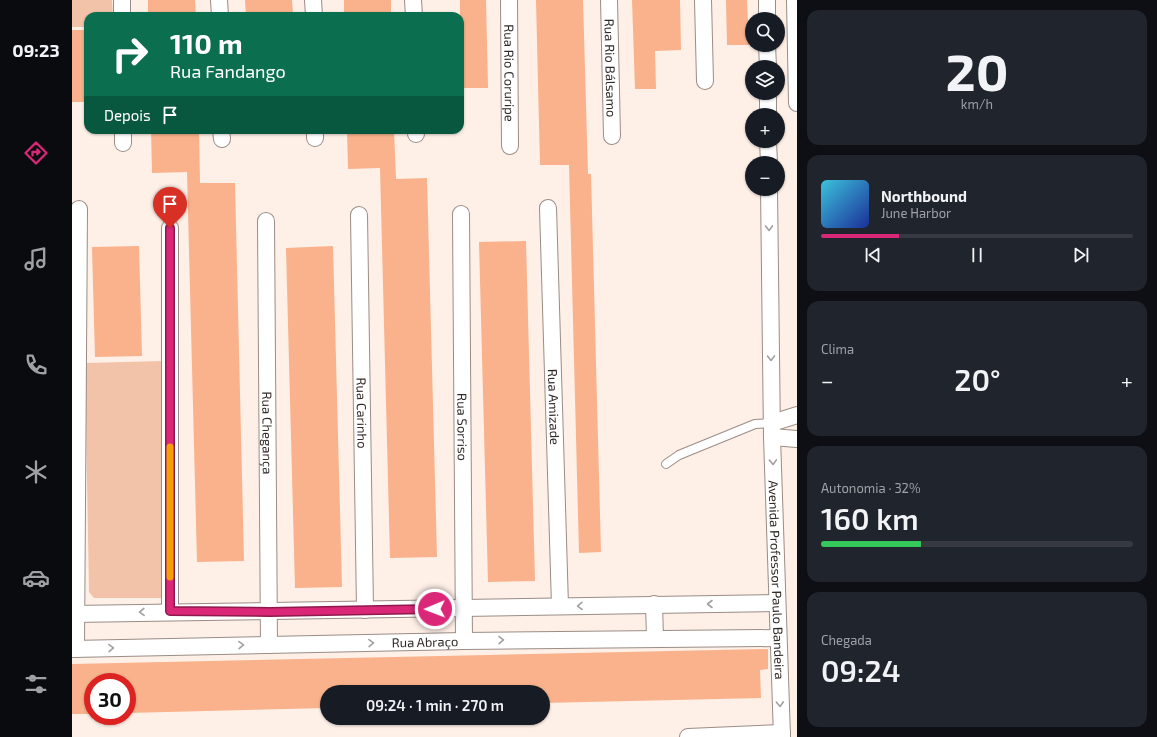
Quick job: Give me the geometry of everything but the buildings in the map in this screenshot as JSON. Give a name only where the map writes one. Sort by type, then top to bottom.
[{"type":"street","points":[[122,0],[122,12]]},
{"type":"street","points":[[219,0],[220,12]]},
{"type":"street","points":[[313,0],[314,12]]},
{"type":"street","points":[[413,0],[414,12]]},
{"type":"street","name":"Rua Rio Coruripe","points":[[509,0],[510,146]]},
{"type":"street","name":"Rua Rio Bálsamo","points":[[609,0],[612,136]]},
{"type":"street","points":[[703,0],[705,81]]},
{"type":"street","points":[[767,0],[767,12]]},
{"type":"street","points":[[795,0],[797,103]]},
{"type":"street","name":"Avenida Professor Paulo Bandeira","points":[[769,196],[772,430],[777,638],[782,735]]},
{"type":"street","name":"Rua Amizade","points":[[548,208],[560,606]]},
{"type":"street","points":[[74,649],[79,209]]},
{"type":"street","name":"Rua Sorriso","points":[[461,214],[464,641]]},
{"type":"street","name":"Rua Carinho","points":[[359,215],[365,610]]},
{"type":"street","name":"Rua Chegança","points":[[266,221],[270,612],[269,645]]},
{"type":"street","points":[[170,228],[170,611]]},
{"type":"street","points":[[772,430],[797,415]]},
{"type":"street","points":[[772,430],[797,439]]},
{"type":"street","points":[[74,614],[170,611],[270,612],[777,603]]},
{"type":"street","points":[[654,604],[655,638]]},
{"type":"street","name":"Rua Abraço","points":[[74,649],[655,638],[777,638]]},
{"type":"street","points":[[688,737],[782,735]]},
{"type":"lane","points":[[666,464],[678,455],[755,424],[772,430]]},
{"type":"shaded area","points":[[72,0],[112,0],[113,12],[84,12],[84,27],[72,27]]},
{"type":"shaded area","points":[[165,361],[165,598],[94,598],[89,592],[85,363]]},
{"type":"slow traffic","points":[[170,447],[170,577]]},
{"type":"route","points":[[170,228],[170,611],[270,612],[435,609]]}]
